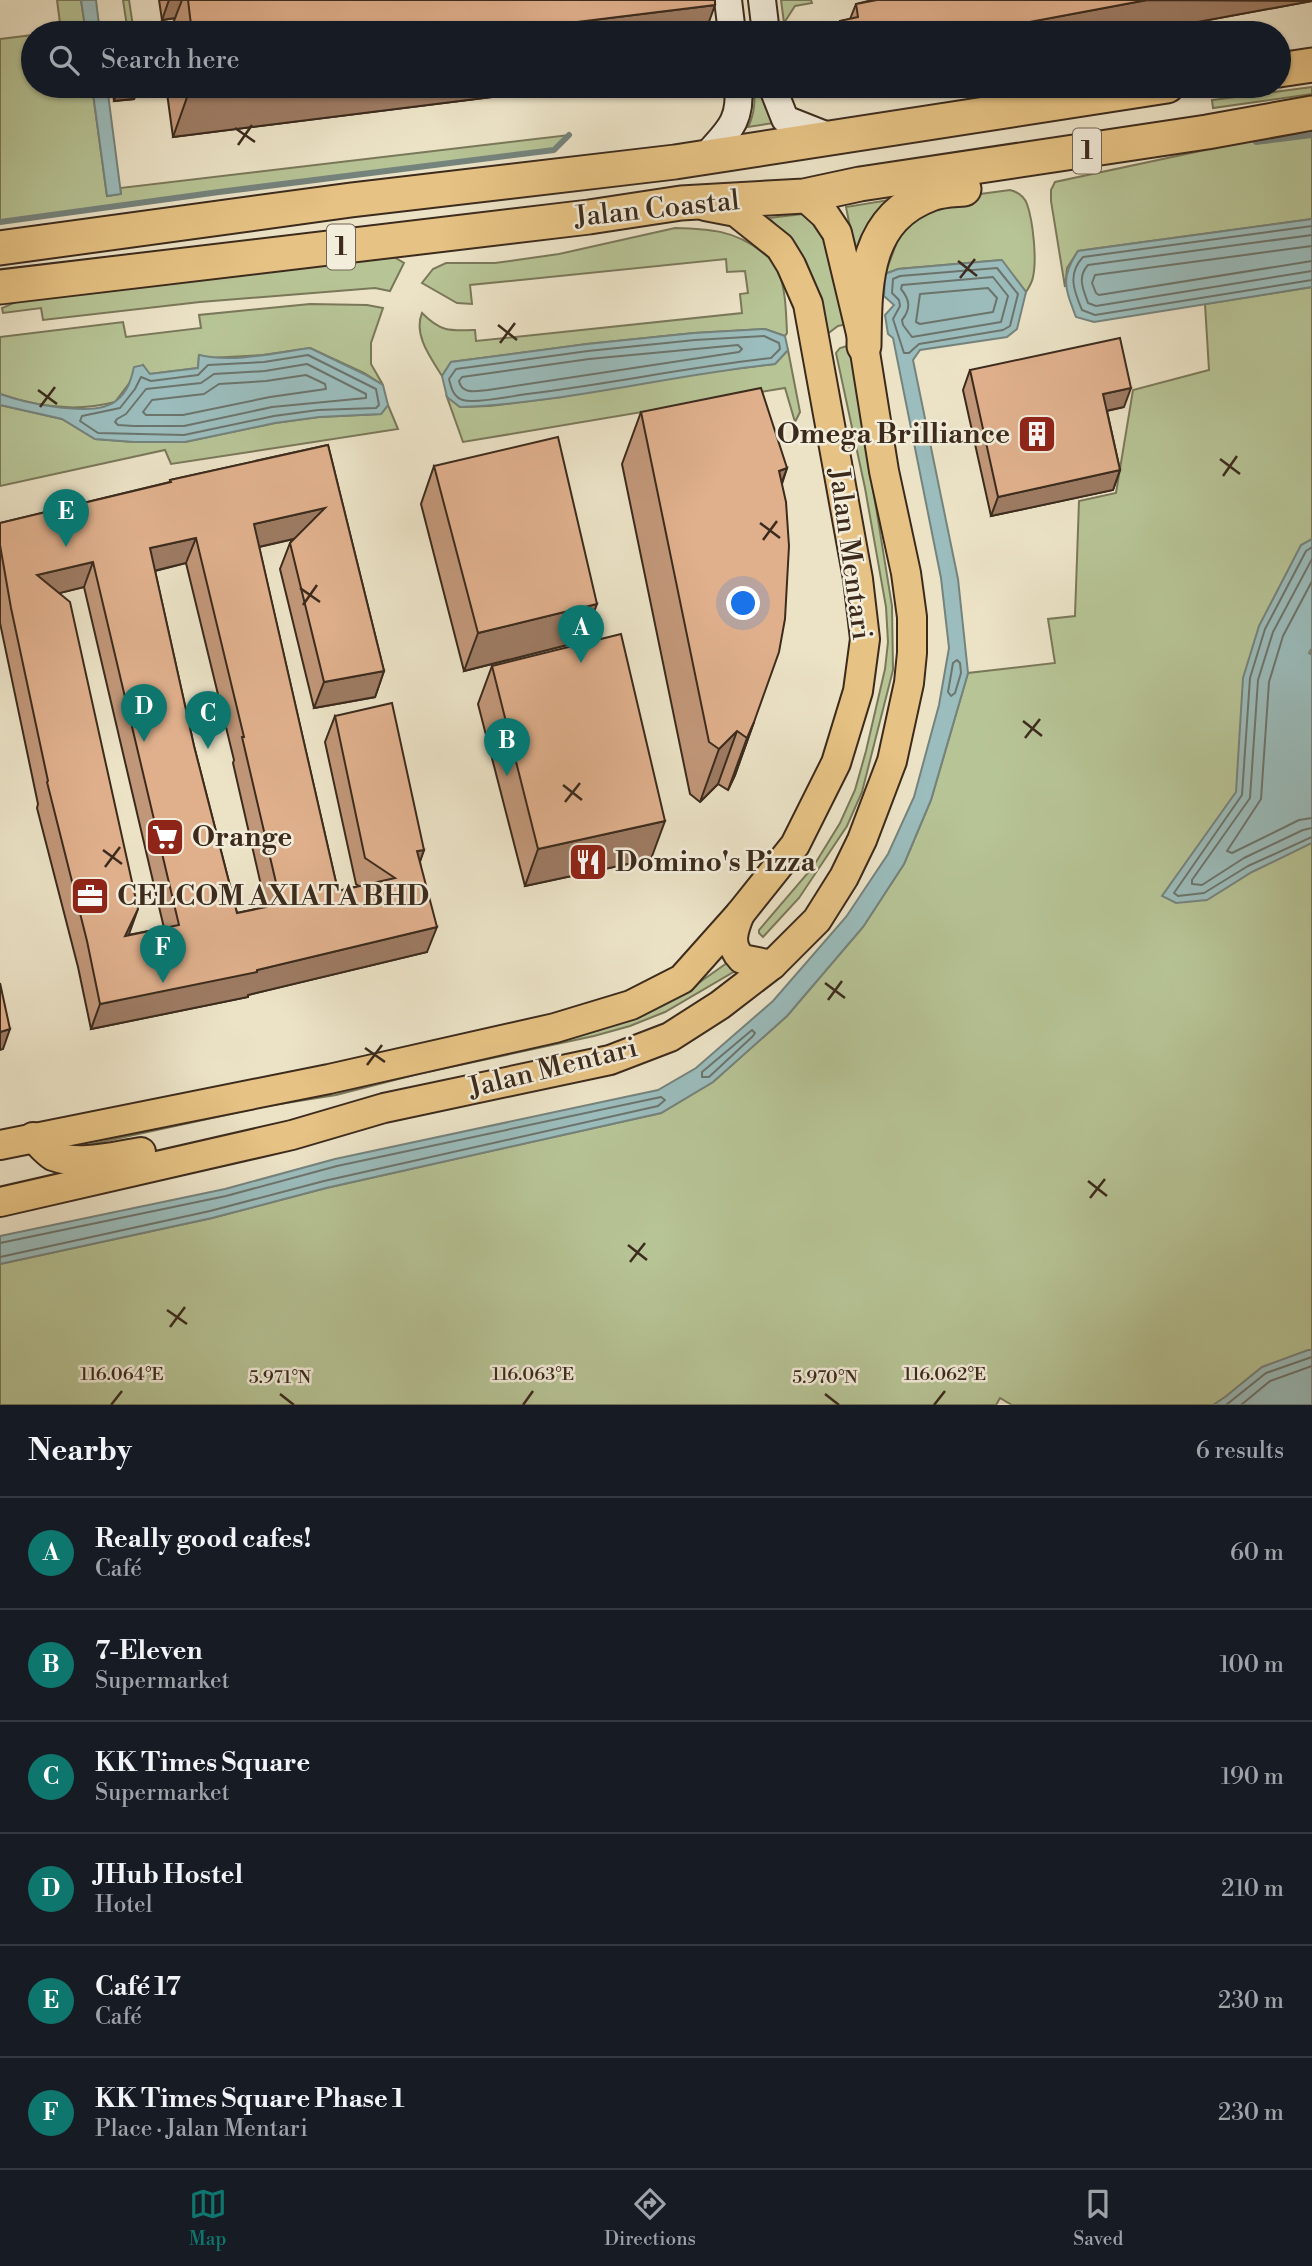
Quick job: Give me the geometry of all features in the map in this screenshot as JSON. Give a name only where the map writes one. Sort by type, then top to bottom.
[{"type":"highway","points":[[1291,68],[1312,65]]},
{"type":"highway","name":"Jalan Coastal","points":[[0,248],[351,200],[690,160],[1090,98]]},
{"type":"highway","name":"Jalan Coastal","points":[[0,287],[681,203],[804,196],[874,182],[1207,132],[1312,113]]},
{"type":"highway","points":[[864,346],[864,303],[869,262],[886,225],[916,201],[934,192],[1019,182],[1120,161],[1207,132]]},
{"type":"highway","points":[[690,160],[783,183],[804,196]]},
{"type":"main road","name":"Jalan Mentari","points":[[0,1202],[292,1135],[384,1108],[610,1060],[670,1037],[750,983],[817,920],[844,877],[862,840],[892,761],[909,682],[912,617],[906,573],[884,471],[864,346],[838,233],[825,215],[804,196]]},
{"type":"main road","name":"Jalan Mentari","points":[[0,1144],[67,1133],[342,1076],[555,1028],[631,1005],[681,979],[740,914],[795,845],[836,763],[858,691],[865,639],[858,579],[811,316],[791,265],[780,247],[736,212],[681,203]]},
{"type":"main road","points":[[846,517],[847,428],[832,352],[837,342],[853,337],[864,346]]},
{"type":"main road","points":[[740,914],[733,932],[734,949],[742,959],[772,965]]},
{"type":"main road","points":[[33,1138],[51,1155],[90,1160],[183,1146],[264,1129],[292,1135]]},
{"type":"street","points":[[728,0],[731,21]]},
{"type":"street","points":[[762,0],[764,21]]},
{"type":"street","points":[[690,160],[733,125],[739,98]]},
{"type":"street","points":[[777,98],[785,119],[833,138]]},
{"type":"green space","points":[[57,0],[81,0],[84,21],[60,21]]},
{"type":"green space","points":[[123,0],[129,0],[132,21],[126,21]]},
{"type":"green space","points":[[781,0],[811,0],[812,3],[795,6],[784,21]]},
{"type":"green space","points":[[21,36],[21,98],[94,98],[107,196],[121,194],[120,188],[569,135],[554,150],[0,222],[0,39]]},
{"type":"green space","points":[[1312,87],[1312,94],[1291,97],[1291,90]]},
{"type":"green space","points":[[754,98],[773,98],[787,121],[748,127]]},
{"type":"green space","points":[[1227,98],[1284,98],[1213,108],[1212,100]]},
{"type":"green space","points":[[1312,128],[1312,219],[1078,251],[1067,268],[1065,287],[1051,201],[1051,190],[1055,182],[1205,150],[1244,138]]},
{"type":"green space","points":[[1010,190],[1026,201],[1033,230],[1034,269],[1026,292],[1001,260],[898,269],[885,274],[900,234],[935,200]]},
{"type":"green space","points":[[901,198],[860,277],[846,207]]},
{"type":"green space","points":[[820,212],[847,324],[838,326],[826,335],[783,233],[769,218]]},
{"type":"green space","points":[[675,228],[710,230],[732,235],[767,256],[778,270],[783,288],[787,333],[785,336],[765,329],[587,344],[451,362],[442,376],[424,346],[420,330],[422,313],[446,329],[475,330],[476,341],[742,313],[740,294],[748,293],[745,271],[727,272],[726,259],[470,285],[472,304],[457,303],[422,283],[433,269],[446,263],[495,263],[559,254]]},
{"type":"green space","points":[[394,257],[404,263],[390,291],[375,288],[200,302],[43,320],[41,308],[3,313],[2,308],[41,291],[193,274]]},
{"type":"green space","points":[[1312,287],[1312,1405],[1012,1405],[1000,1398],[996,1405],[0,1405],[0,1264],[212,1218],[326,1188],[661,1113],[713,1082],[787,1016],[863,927],[904,864],[931,800],[968,673],[1055,663],[1048,619],[1075,616],[1079,501],[1116,493],[1133,390],[1209,370],[1205,304]]},
{"type":"green space","points":[[310,304],[367,305],[383,308],[371,343],[371,364],[383,385],[364,373],[310,348],[263,355],[209,358],[199,355],[198,368],[149,374],[143,365],[115,402],[101,405],[57,407],[0,394],[0,337],[123,322],[126,337],[201,328],[199,315]]},
{"type":"green space","points":[[847,346],[850,347],[892,606],[893,670],[862,792],[847,826],[799,898],[763,937],[759,930],[813,867],[840,823],[855,790],[885,669],[888,642],[886,607],[865,488],[836,353]]},
{"type":"green space","points":[[788,350],[800,412],[795,422],[785,388],[463,442],[447,397],[460,407],[561,397],[678,376],[775,364]]},
{"type":"green space","points":[[0,405],[62,419],[95,439],[134,442],[185,442],[275,423],[319,417],[381,414],[388,405],[398,429],[171,464],[165,450],[0,486]]},
{"type":"green space","points":[[727,963],[736,968],[735,971],[665,1012],[630,1026],[336,1095],[267,1106],[88,1145],[83,1142],[661,1005]]},
{"type":"water","points":[[81,0],[96,0],[99,21],[84,21]]},
{"type":"water","points":[[94,98],[109,98],[121,194],[107,196]]},
{"type":"water","points":[[1312,219],[1312,287],[1094,322],[1076,317],[1066,283],[1072,260],[1078,251]]},
{"type":"water","points":[[1002,260],[1026,292],[1017,329],[1007,337],[920,350],[913,360],[958,579],[968,673],[931,800],[904,864],[863,927],[787,1016],[713,1082],[661,1113],[326,1188],[212,1218],[0,1264],[0,1236],[225,1189],[335,1159],[658,1090],[696,1068],[773,1001],[846,917],[888,854],[914,797],[939,705],[949,648],[941,578],[893,338],[888,334],[885,315],[894,305],[884,296],[885,274],[898,269]]},
{"type":"water","points":[[765,329],[785,336],[788,350],[775,364],[579,395],[460,407],[447,397],[442,376],[451,362],[587,344]]},
{"type":"water","points":[[310,348],[383,385],[388,405],[381,414],[319,417],[275,423],[185,442],[134,442],[95,439],[62,419],[0,405],[0,394],[60,408],[107,406],[124,393],[134,367],[143,365],[150,374],[198,368],[199,355],[240,358]]},
{"type":"water","points":[[1312,539],[1312,648],[1309,653],[1312,655],[1312,843],[1252,872],[1207,900],[1176,903],[1162,896],[1236,792],[1243,678],[1259,626],[1301,545]]},
{"type":"water","points":[[1312,1350],[1312,1405],[1213,1405],[1262,1367]]},
{"type":"building","points":[[188,0],[715,0],[715,5],[585,21],[191,21]]},
{"type":"building","points":[[877,0],[1147,0],[1035,21],[840,21],[858,17],[856,4]]},
{"type":"building","name":"Omega Brilliance","points":[[1120,338],[1131,388],[1103,394],[1120,470],[998,497],[970,370]]},
{"type":"building","points":[[761,388],[787,468],[779,471],[786,502],[789,546],[785,619],[779,652],[747,738],[737,731],[719,749],[709,742],[641,412]]},
{"type":"building","points":[[558,437],[597,604],[478,633],[434,466]]},
{"type":"building","points":[[328,445],[384,671],[324,682],[290,543],[325,508],[254,524],[338,891],[395,878],[365,858],[335,716],[392,703],[424,850],[417,851],[437,927],[257,972],[100,1004],[47,782],[11,608],[0,545],[0,523],[171,482],[170,480]],"holes":[[[196,538],[281,904],[237,913],[194,746],[150,548]],[[93,562],[179,925],[125,936],[138,909],[70,602],[37,575]]]},
{"type":"building","points":[[621,634],[665,821],[538,849],[492,666]]},
{"type":"building","points":[[0,983],[10,1029],[0,1032]]},
{"type":"waterway","points":[[0,222],[554,150],[569,135]]},
{"type":"waterway","points":[[1256,142],[1312,135]]},
{"type":"place","name":"Omega Brilliance","points":[[1037,434]]},
{"type":"place","name":"Café 17","points":[[66,547]]},
{"type":"place","name":"Really good cafes!","points":[[581,663]]},
{"type":"place","name":"JHub Hostel","points":[[144,742]]},
{"type":"place","name":"KK Times Square","points":[[208,749]]},
{"type":"place","name":"7-Eleven","points":[[507,776]]},
{"type":"place","name":"Orange","points":[[165,837]]},
{"type":"place","name":"Domino's Pizza","points":[[588,862]]},
{"type":"place","name":"CELCOM AXIATA BHD","points":[[90,896]]},
{"type":"place","name":"KK Times Square Phase 1","points":[[163,983]]}]
